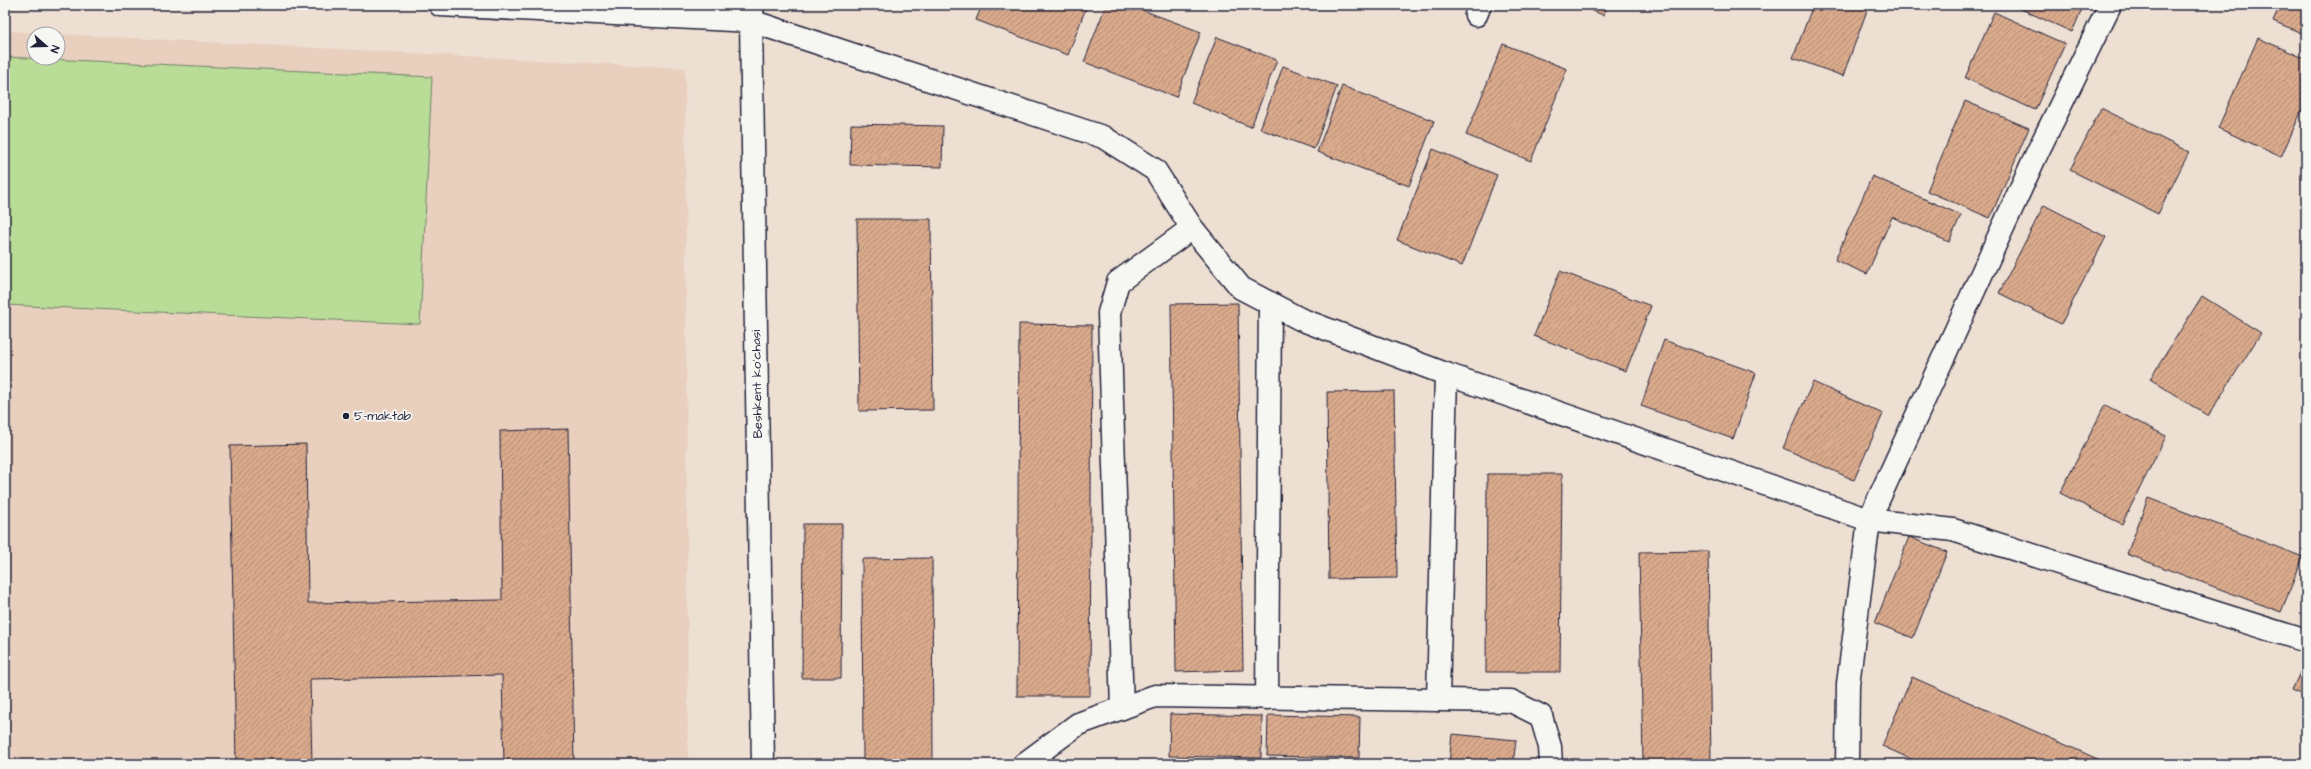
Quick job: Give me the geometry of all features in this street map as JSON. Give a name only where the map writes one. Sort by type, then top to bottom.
[{"type":"street","points":[[440,5],[752,13],[1103,137],[1155,170],[1192,228],[1241,288],[1300,319],[1446,374],[1869,520],[1954,530],[2306,641]]},
{"type":"street","points":[[1847,764],[1848,684],[1869,520],[2036,153],[2110,5]]},
{"type":"street","name":"Beshkent ko'chasi","points":[[752,13],[763,764]]},
{"type":"street","points":[[1122,708],[1109,313],[1118,282],[1192,228]]},
{"type":"street","points":[[1267,698],[1270,303]]},
{"type":"street","points":[[1438,700],[1446,374]]},
{"type":"street","points":[[1024,764],[1078,724],[1155,696],[1511,702],[1542,716],[1550,747],[1551,764]]},
{"type":"shaded area","name":"5-maktab","points":[[5,31],[26,32],[26,66],[66,66],[66,34],[685,68],[688,764],[5,764]]},
{"type":"green space","points":[[5,57],[26,58],[26,66],[66,66],[66,60],[432,77],[420,324],[5,305]]},
{"type":"building","points":[[982,5],[1087,5],[1068,55],[976,20]]},
{"type":"building","points":[[1106,5],[1129,5],[1201,32],[1176,97],[1084,62]]},
{"type":"building","points":[[1577,5],[1608,5],[1603,15]]},
{"type":"building","points":[[1813,5],[1869,5],[1843,76],[1793,58]]},
{"type":"building","points":[[2012,5],[2084,5],[2072,32]]},
{"type":"building","points":[[2280,5],[2306,5],[2306,35],[2273,21]]},
{"type":"building","points":[[1994,12],[2065,44],[2035,110],[1965,78]]},
{"type":"building","points":[[1217,37],[1277,60],[1251,127],[1191,103]]},
{"type":"building","points":[[2258,38],[2306,59],[2306,101],[2281,157],[2218,128]]},
{"type":"building","points":[[1503,44],[1567,69],[1531,161],[1466,135]]},
{"type":"building","points":[[1283,66],[1337,86],[1314,149],[1260,129]]},
{"type":"building","points":[[1342,86],[1434,121],[1409,186],[1317,152]]},
{"type":"building","points":[[1965,101],[2029,128],[1990,218],[1927,191]]},
{"type":"building","points":[[2101,108],[2189,152],[2158,214],[2070,170]]},
{"type":"building","points":[[851,124],[943,126],[942,167],[850,165]]},
{"type":"building","points":[[1433,149],[1497,175],[1462,266],[1397,240]]},
{"type":"building","points":[[1872,176],[1961,215],[1949,242],[1892,217],[1867,274],[1835,260]]},
{"type":"building","points":[[2044,205],[2106,237],[2061,324],[1999,293]]},
{"type":"building","points":[[857,219],[931,219],[933,410],[859,411]]},
{"type":"building","points":[[1560,271],[1651,306],[1626,371],[1534,336]]},
{"type":"building","points":[[2202,296],[2261,333],[2208,416],[2150,379]]},
{"type":"building","points":[[1238,303],[1243,670],[1176,672],[1171,304]]},
{"type":"building","points":[[1019,324],[1092,325],[1090,696],[1017,696]]},
{"type":"building","points":[[1664,340],[1756,373],[1733,439],[1641,406]]},
{"type":"building","points":[[1813,382],[1883,414],[1854,480],[1783,448]]},
{"type":"building","points":[[1394,391],[1397,578],[1329,579],[1327,392]]},
{"type":"building","points":[[2105,405],[2166,436],[2122,524],[2060,493]]},
{"type":"building","points":[[568,429],[574,764],[504,764],[502,675],[310,679],[312,764],[236,764],[230,446],[306,444],[308,603],[502,600],[500,431]]},
{"type":"building","points":[[1487,474],[1562,474],[1560,672],[1486,672]]},
{"type":"building","points":[[2148,498],[2303,557],[2281,612],[2127,554]]},
{"type":"building","points":[[803,524],[842,524],[841,678],[802,678]]},
{"type":"building","points":[[1909,537],[1947,552],[1913,638],[1875,623]]},
{"type":"building","points":[[1708,551],[1711,764],[1643,764],[1639,552]]},
{"type":"building","points":[[932,558],[933,764],[863,764],[862,559]]},
{"type":"building","points":[[2306,659],[2306,696],[2292,690]]},
{"type":"building","points":[[1912,677],[2109,764],[1922,764],[1882,746]]},
{"type":"building","points":[[1170,714],[1262,716],[1261,758],[1169,756]]},
{"type":"building","points":[[1268,715],[1360,717],[1359,758],[1267,756]]},
{"type":"building","points":[[1452,734],[1516,740],[1513,764],[1449,764]]},
{"type":"place","name":"5-maktab","points":[[346,416]]}]
